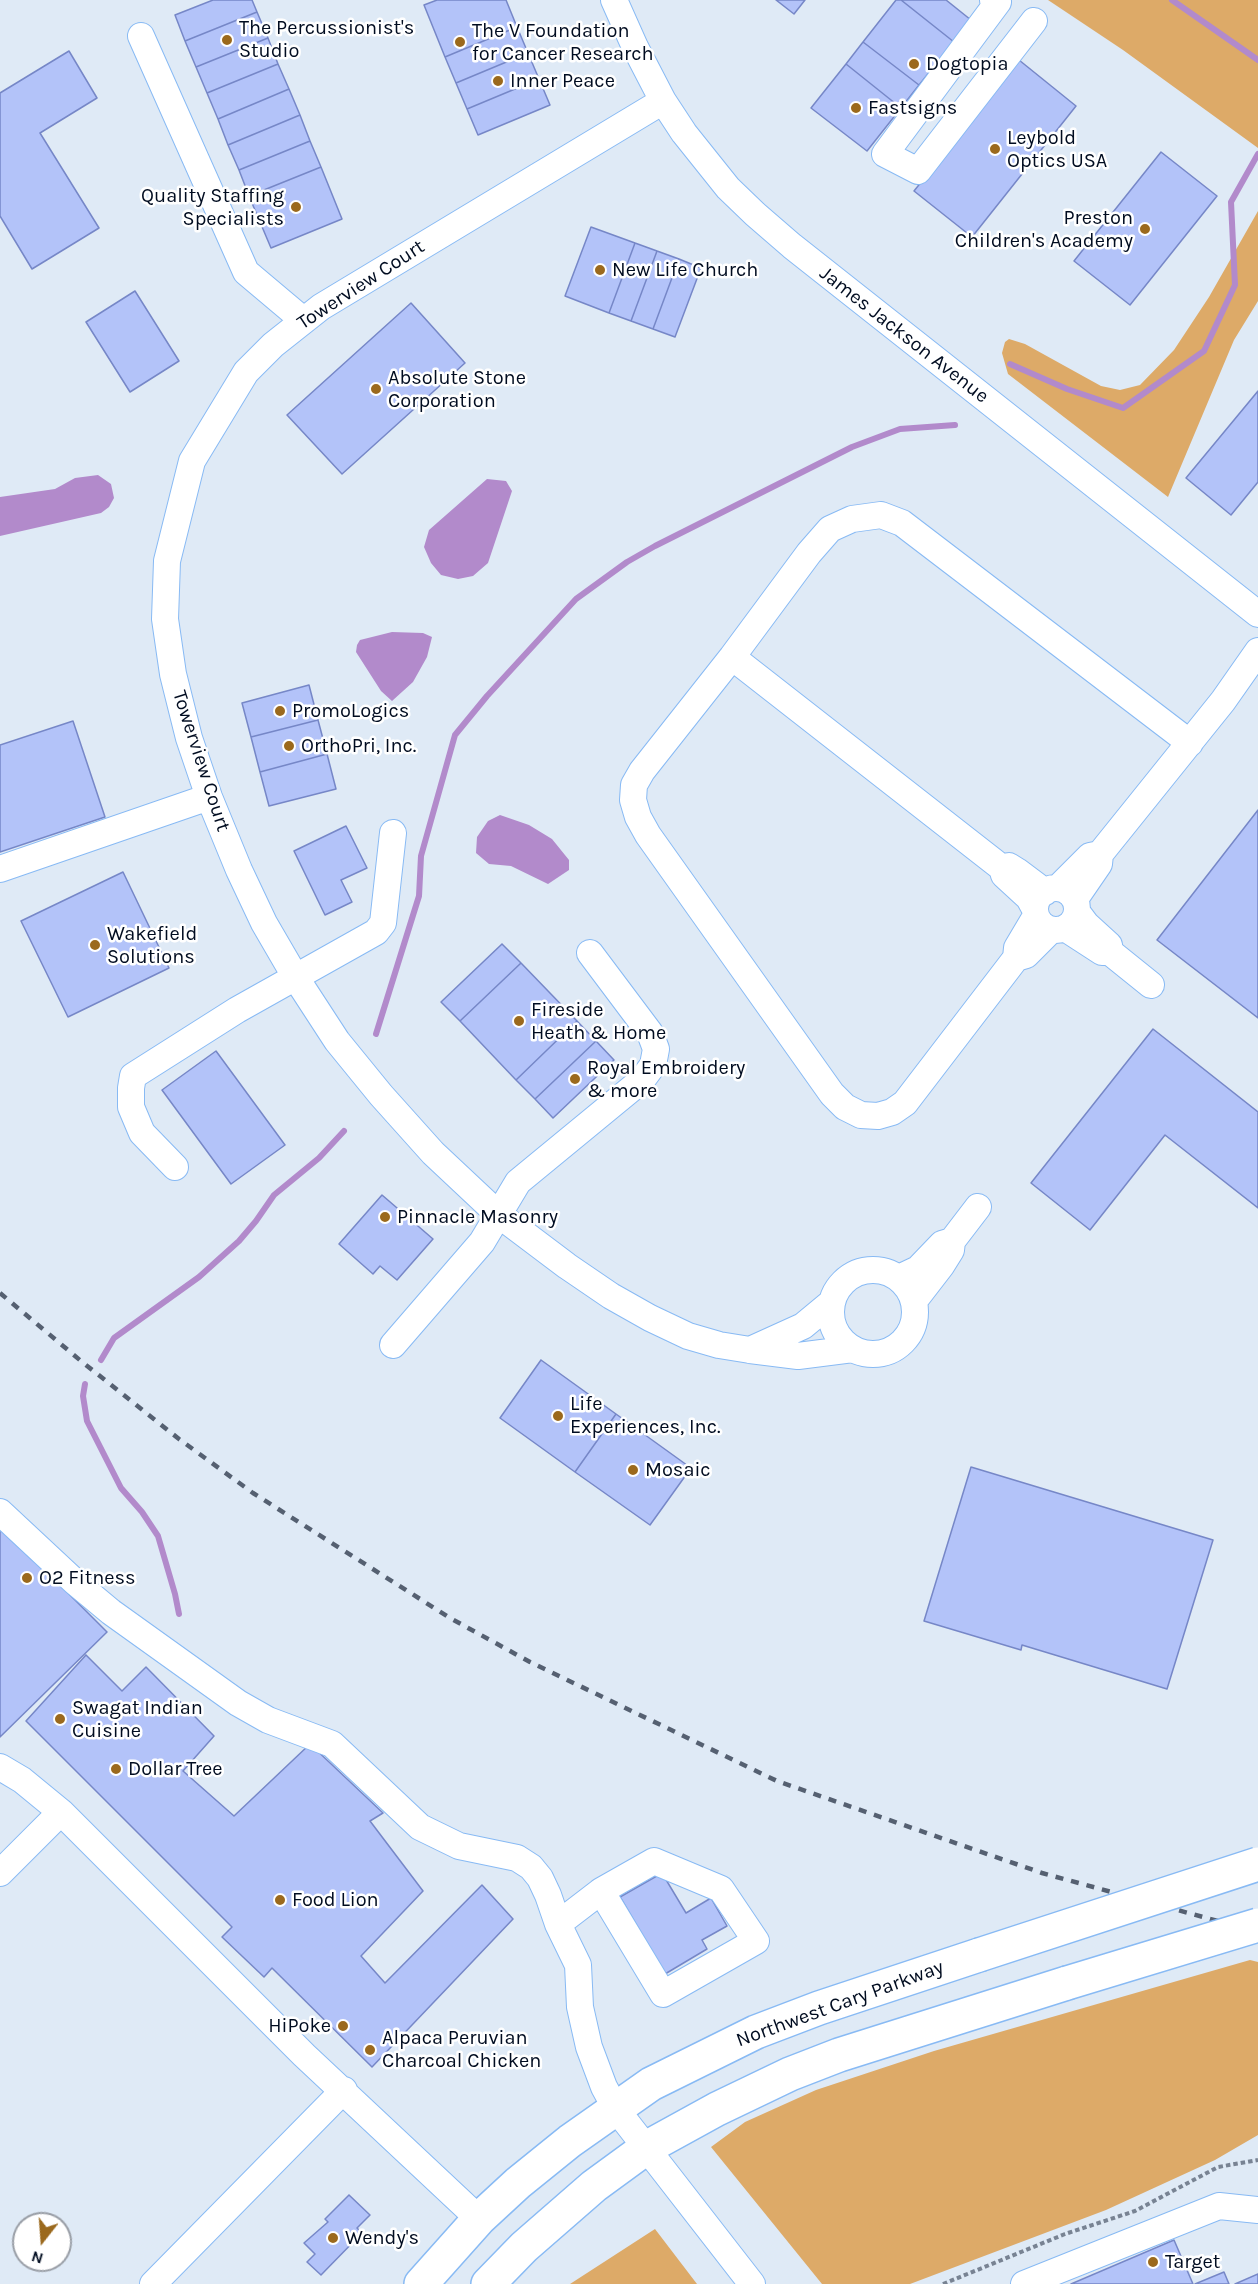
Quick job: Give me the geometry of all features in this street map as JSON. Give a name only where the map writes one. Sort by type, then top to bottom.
[{"type":"main road","name":"Northwest Cary Parkway","points":[[421,2284],[479,2219],[552,2155],[651,2084],[756,2032],[819,2008],[1258,1864]]},
{"type":"main road","points":[[488,2284],[556,2218],[646,2148],[725,2105],[790,2074],[889,2038],[1258,1925]]},
{"type":"street","name":"James Jackson Avenue","points":[[614,0],[663,101],[684,133],[728,188],[759,218],[1258,614]]},
{"type":"street","points":[[993,0],[998,2],[885,154],[918,171],[1034,21]]},
{"type":"street","points":[[141,36],[246,272],[303,320]]},
{"type":"street","name":"Towerview Court","points":[[663,101],[395,261],[303,320],[246,372],[192,461],[169,552],[165,619],[173,674],[189,738],[209,797],[264,923],[337,1041],[432,1153],[498,1214],[567,1266],[611,1296],[688,1336],[719,1345],[798,1356],[853,1349]]},
{"type":"street","points":[[1190,742],[902,523],[881,515],[852,519],[830,529],[808,553],[732,657],[642,771],[634,785],[633,800],[638,817],[648,835],[832,1094],[845,1107],[861,1115],[878,1116],[892,1112],[899,1107],[916,1088],[1016,958],[1017,948],[1099,864],[1100,854],[1223,701],[1258,651]]},
{"type":"street","points":[[732,657],[1002,868],[1004,875],[1029,898],[1055,909],[1077,934],[1102,952],[1110,952],[1151,985]]},
{"type":"street","points":[[0,869],[209,797]]},
{"type":"street","points":[[175,1167],[142,1133],[131,1107],[133,1076],[237,1010],[376,932],[383,922],[393,833]]},
{"type":"street","points":[[393,1345],[482,1242],[518,1182],[642,1080],[653,1065],[656,1049],[650,1033],[590,953]]},
{"type":"street","points":[[914,1301],[941,1266],[951,1250],[952,1241],[978,1207]]},
{"type":"street","points":[[899,1278],[918,1269],[942,1244],[952,1241]]},
{"type":"street","points":[[750,1350],[803,1326],[832,1302],[842,1284],[859,1272],[873,1270],[887,1272],[899,1278],[909,1289],[914,1301],[916,1316],[905,1341],[894,1349],[880,1354],[866,1354],[842,1341],[831,1316],[832,1302]]},
{"type":"street","points":[[0,1512],[75,1582],[111,1612],[238,1703],[268,1720],[332,1744],[420,1827],[459,1846],[517,1858],[531,1867],[540,1878],[558,1924],[578,1965],[580,2007],[589,2047],[600,2078],[616,2109],[752,2284]]},
{"type":"street","points":[[0,1767],[22,1780],[61,1812],[304,2055],[344,2090],[479,2219]]},
{"type":"street","points":[[0,1873],[61,1812]]},
{"type":"street","points":[[558,1924],[601,1891],[654,1861],[722,1889],[756,1941],[663,1994],[601,1891]]},
{"type":"street","points":[[166,2280],[344,2090]]},
{"type":"street","points":[[1024,2284],[1219,2206],[1258,2210]]},
{"type":"path","points":[[944,2284],[1065,2234],[1135,2211],[1218,2168],[1258,2160]]},
{"type":"shaded area","points":[[1048,0],[1258,0],[1258,148],[1123,50]]},
{"type":"shaded area","points":[[1258,211],[1258,301],[1234,340],[1168,497],[1008,374],[1002,353],[1005,342],[1009,339],[1025,344],[1101,386],[1120,390],[1140,385],[1174,350],[1209,297]]},
{"type":"shaded area","points":[[98,475],[111,484],[114,498],[109,507],[101,513],[0,536],[0,497],[55,489],[75,478]]},
{"type":"shaded area","points":[[487,479],[506,481],[512,491],[488,563],[473,576],[458,579],[441,575],[431,563],[424,547],[429,530]]},
{"type":"shaded area","points":[[392,632],[423,633],[432,637],[427,657],[413,682],[392,701],[381,691],[356,652],[360,640]]},
{"type":"shaded area","points":[[500,815],[529,825],[552,839],[569,860],[569,870],[548,884],[511,866],[489,864],[476,853],[477,837],[488,821]]},
{"type":"shaded area","points":[[1250,1960],[1258,1962],[1258,2135],[1215,2160],[1106,2210],[910,2284],[822,2284],[711,2147],[745,2122],[816,2090],[934,2051]]},
{"type":"shaded area","points":[[655,2229],[697,2284],[570,2284]]},
{"type":"building","points":[[213,0],[252,0],[257,12],[185,41],[175,15]]},
{"type":"building","name":"The V Foundation for Cancer Research","points":[[437,0],[506,0],[517,27],[445,57],[424,5]]},
{"type":"building","points":[[776,0],[805,0],[794,14]]},
{"type":"building","name":"Dogtopia","points":[[896,0],[901,0],[954,42],[919,85],[863,42]]},
{"type":"building","points":[[901,0],[946,0],[971,20],[954,42]]},
{"type":"building","name":"The Percussionist's Studio","points":[[257,12],[268,38],[196,67],[185,41]]},
{"type":"building","points":[[517,27],[528,53],[456,83],[445,57]]},
{"type":"building","points":[[268,38],[278,64],[207,93],[196,67]]},
{"type":"building","points":[[863,42],[919,85],[901,108],[846,64]]},
{"type":"building","points":[[69,51],[97,98],[40,133],[99,228],[32,269],[0,216],[0,93]]},
{"type":"building","name":"Inner Peace","points":[[528,53],[539,79],[467,109],[456,83]]},
{"type":"building","name":"Leybold Optics USA","points":[[1019,60],[1076,106],[972,237],[914,191]]},
{"type":"building","points":[[278,64],[289,89],[218,119],[207,93]]},
{"type":"building","name":"Fastsigns","points":[[846,64],[901,108],[867,151],[811,108]]},
{"type":"building","points":[[539,79],[550,105],[478,135],[467,109]]},
{"type":"building","points":[[289,89],[300,115],[228,145],[218,119]]},
{"type":"building","points":[[300,115],[310,141],[239,170],[228,145]]},
{"type":"building","points":[[310,141],[321,167],[249,196],[239,170]]},
{"type":"building","name":"Preston Children's Academy","points":[[1161,152],[1217,196],[1130,305],[1074,261]]},
{"type":"building","name":"Quality Staffing Specialists","points":[[321,167],[342,219],[271,248],[249,196]]},
{"type":"building","name":"New Life Church","points":[[591,227],[635,243],[609,313],[565,296]]},
{"type":"building","points":[[635,243],[657,251],[631,321],[609,313]]},
{"type":"building","points":[[657,251],[679,259],[653,329],[631,321]]},
{"type":"building","points":[[679,259],[701,268],[675,337],[653,329]]},
{"type":"building","points":[[135,291],[179,361],[130,392],[86,322]]},
{"type":"building","name":"Absolute Stone Corporation","points":[[411,303],[465,363],[342,474],[287,415]]},
{"type":"building","points":[[1258,391],[1258,482],[1231,515],[1186,478]]},
{"type":"building","name":"PromoLogics","points":[[309,685],[318,720],[251,737],[242,703]]},
{"type":"building","name":"OrthoPri, Inc.","points":[[318,720],[327,754],[260,772],[251,737]]},
{"type":"building","points":[[73,721],[105,817],[0,852],[0,745]]},
{"type":"building","points":[[327,754],[336,789],[269,806],[260,772]]},
{"type":"building","points":[[1258,810],[1258,1018],[1157,940]]},
{"type":"building","points":[[346,826],[367,868],[341,880],[352,902],[325,915],[294,851]]},
{"type":"building","name":"Wakefield Solutions","points":[[123,872],[169,968],[68,1017],[21,921]]},
{"type":"building","points":[[502,944],[521,963],[460,1021],[441,1002]]},
{"type":"building","name":"Fireside Heath & Home","points":[[521,963],[577,1021],[516,1080],[460,1021]]},
{"type":"building","points":[[577,1021],[596,1041],[535,1099],[516,1080]]},
{"type":"building","points":[[1153,1029],[1258,1112],[1258,1208],[1165,1135],[1090,1230],[1031,1183]]},
{"type":"building","name":"Royal Embroidery & more","points":[[596,1041],[614,1060],[553,1118],[535,1099]]},
{"type":"building","points":[[216,1051],[285,1145],[231,1184],[162,1090]]},
{"type":"building","name":"Pinnacle Masonry","points":[[382,1195],[433,1239],[397,1280],[380,1266],[373,1274],[339,1244]]},
{"type":"building","name":"Life Experiences, Inc.","points":[[541,1360],[616,1414],[575,1472],[500,1418]]},
{"type":"building","name":"Mosaic","points":[[616,1414],[691,1468],[650,1525],[575,1472]]},
{"type":"building","points":[[971,1467],[1213,1540],[1167,1689],[1022,1645],[1021,1650],[924,1621]]},
{"type":"building","name":"O2 Fitness","points":[[0,1525],[107,1632],[0,1737]]},
{"type":"building","points":[[86,1655],[122,1691],[146,1667],[214,1736],[183,1771],[234,1816],[310,1744],[383,1813],[370,1821],[423,1891],[361,1956],[385,1983],[482,1885],[513,1919],[372,2067],[272,1968],[264,1977],[222,1937],[232,1927],[26,1721]]},
{"type":"building","points":[[662,1873],[686,1913],[711,1898],[727,1926],[702,1940],[707,1949],[665,1974],[620,1897]]},
{"type":"building","name":"Wendy's","points":[[349,2195],[370,2215],[357,2228],[362,2233],[321,2275],[307,2262],[315,2254],[304,2243],[328,2222],[325,2219]]},
{"type":"building","name":"Target","points":[[1174,2240],[1193,2284],[1071,2284]]},
{"type":"building","name":"Target","points":[[1224,2272],[1229,2284],[1195,2284]]},
{"type":"building","name":"Target","points":[[1258,2274],[1258,2284],[1235,2284]]},
{"type":"waterway","points":[[1172,0],[1258,60]]},
{"type":"waterway","points":[[1010,364],[1067,389],[1123,408],[1204,351],[1235,285],[1231,202],[1258,154]]},
{"type":"waterway","points":[[376,1034],[419,896],[421,856],[455,735],[487,696],[576,599],[627,562],[655,546],[852,447],[900,429],[955,425]]},
{"type":"waterway","points":[[101,1360],[114,1338],[199,1277],[239,1241],[274,1195],[319,1158],[344,1131]]},
{"type":"waterway","points":[[85,1384],[83,1396],[87,1421],[121,1488],[142,1512],[158,1536],[179,1614]]},
{"type":"railway","points":[[0,1293],[179,1439],[253,1493],[450,1618],[530,1662],[777,1781],[1042,1873],[1258,1932]]},
{"type":"place","name":"The Percussionist's Studio","points":[[227,40]]},
{"type":"place","name":"The V Foundation for Cancer Research","points":[[460,42]]},
{"type":"place","name":"Dogtopia","points":[[914,64]]},
{"type":"place","name":"Inner Peace","points":[[498,81]]},
{"type":"place","name":"Fastsigns","points":[[856,108]]},
{"type":"place","name":"Leybold Optics USA","points":[[995,149]]},
{"type":"place","name":"Quality Staffing Specialists","points":[[296,207]]},
{"type":"place","name":"Preston Children's Academy","points":[[1145,229]]},
{"type":"place","name":"New Life Church","points":[[600,270]]},
{"type":"place","name":"Absolute Stone Corporation","points":[[376,389]]},
{"type":"place","name":"PromoLogics","points":[[280,711]]},
{"type":"place","name":"OrthoPri, Inc.","points":[[289,746]]},
{"type":"place","name":"Wakefield Solutions","points":[[95,945]]},
{"type":"place","name":"Fireside Heath & Home","points":[[519,1021]]},
{"type":"place","name":"Royal Embroidery & more","points":[[575,1079]]},
{"type":"place","name":"Pinnacle Masonry","points":[[385,1217]]},
{"type":"place","name":"Life Experiences, Inc.","points":[[558,1416]]},
{"type":"place","name":"Mosaic","points":[[633,1470]]},
{"type":"place","name":"O2 Fitness","points":[[27,1578]]},
{"type":"place","name":"Swagat Indian Cuisine","points":[[60,1719]]},
{"type":"place","name":"Dollar Tree","points":[[116,1769]]},
{"type":"place","name":"Food Lion","points":[[280,1900]]},
{"type":"place","name":"HiPoke","points":[[343,2026]]},
{"type":"place","name":"Alpaca Peruvian Charcoal Chicken","points":[[370,2050]]},
{"type":"place","name":"Wendy's","points":[[333,2238]]},
{"type":"place","name":"Target","points":[[1153,2262]]}]
